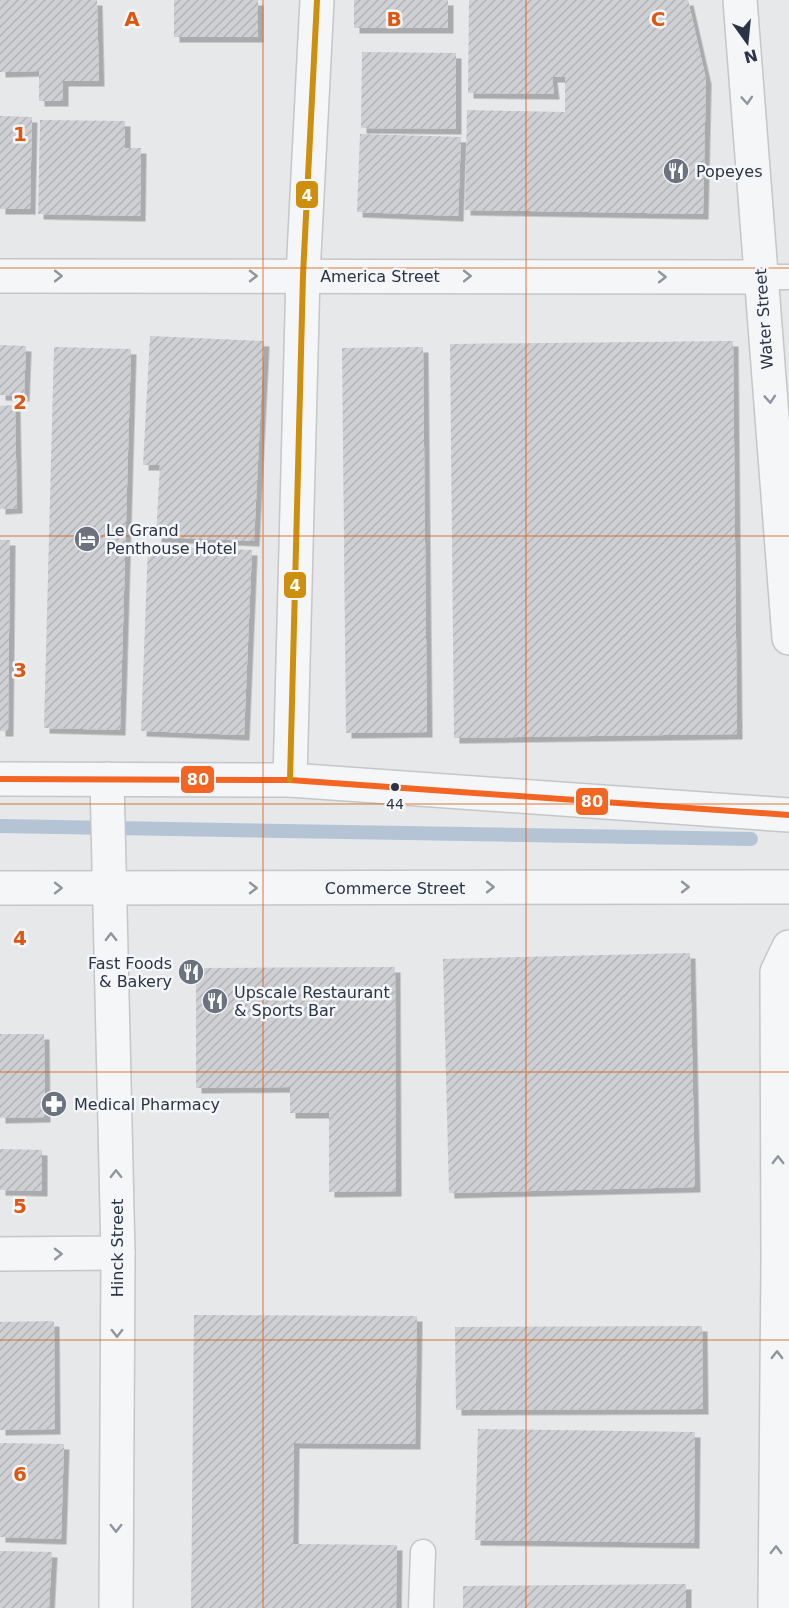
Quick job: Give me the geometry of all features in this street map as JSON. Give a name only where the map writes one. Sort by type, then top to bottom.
[{"type":"street","points":[[290,780],[303,275],[317,0]]},
{"type":"street","name":"Water Street","points":[[740,0],[775,277],[789,638]]},
{"type":"street","name":"America Street","points":[[0,276],[775,277]]},
{"type":"street","points":[[0,779],[290,780],[789,815]]},
{"type":"street","name":"Hinck Street","points":[[107,779],[118,1253],[116,1608]]},
{"type":"street","name":"Commerce Street","points":[[0,888],[789,887]]},
{"type":"street","points":[[775,1608],[784,1262],[783,960]]},
{"type":"street","points":[[0,1254],[118,1253]]},
{"type":"lane","points":[[421,1608],[423,1552]]},
{"type":"building","points":[[0,0],[97,0],[99,81],[63,81],[63,101],[39,101],[39,71],[0,72]]},
{"type":"building","points":[[174,0],[258,0],[258,37],[174,37]]},
{"type":"building","points":[[354,0],[448,0],[448,28],[354,28]]},
{"type":"building","points":[[469,0],[688,0],[706,79],[703,214],[465,210],[467,110],[565,112],[565,77],[552,77],[554,94],[468,93]]},
{"type":"building","points":[[362,52],[456,53],[456,129],[361,128]]},
{"type":"building","points":[[0,116],[32,117],[30,209],[0,209]]},
{"type":"building","points":[[40,120],[125,121],[125,148],[141,148],[140,216],[38,214]]},
{"type":"building","points":[[360,134],[461,137],[458,216],[357,212]]},
{"type":"building","points":[[150,336],[264,341],[254,541],[156,537],[160,465],[143,465]]},
{"type":"building","points":[[733,341],[737,734],[454,738],[450,344]]},
{"type":"building","points":[[0,345],[26,346],[24,396],[0,395]]},
{"type":"building","name":"Le Grand Penthouse Hotel","points":[[54,347],[131,349],[120,730],[44,728]]},
{"type":"building","points":[[423,347],[427,732],[346,733],[342,348]]},
{"type":"building","points":[[15,405],[17,508],[0,509],[0,406]]},
{"type":"building","points":[[0,540],[10,540],[8,731],[0,731]]},
{"type":"building","points":[[148,546],[252,550],[244,735],[141,731]]},
{"type":"building","points":[[690,953],[695,1187],[449,1193],[443,959]]},
{"type":"building","points":[[395,967],[396,1191],[329,1192],[329,1113],[290,1113],[290,1087],[196,1088],[196,968]]},
{"type":"building","points":[[0,1034],[44,1034],[45,1117],[0,1118]]},
{"type":"building","points":[[0,1149],[42,1150],[42,1191],[0,1190]]},
{"type":"building","points":[[194,1315],[417,1316],[415,1444],[294,1443],[293,1544],[397,1545],[396,1608],[191,1608]]},
{"type":"building","points":[[54,1321],[55,1429],[0,1430],[0,1322]]},
{"type":"building","points":[[702,1326],[703,1409],[456,1410],[455,1327]]},
{"type":"building","points":[[478,1429],[695,1432],[694,1543],[475,1540]]},
{"type":"building","points":[[0,1443],[64,1444],[61,1539],[0,1537]]},
{"type":"building","points":[[0,1551],[52,1552],[49,1608],[0,1608]]},
{"type":"building","points":[[686,1584],[686,1608],[463,1608],[463,1586]]},
{"type":"waterway","points":[[0,826],[751,839]]},
{"type":"transit line","name":"4","points":[[290,780],[303,275],[317,0]]},
{"type":"transit line","name":"80","points":[[0,779],[290,780],[789,815]]},
{"type":"place","name":"Popeyes","points":[[676,171]]},
{"type":"place","name":"Le Grand Penthouse Hotel","points":[[87,539]]},
{"type":"place","name":"44","points":[[395,787]]},
{"type":"place","name":"Fast Foods & Bakery","points":[[191,972]]},
{"type":"place","name":"Upscale Restaurant & Sports Bar","points":[[215,1001]]},
{"type":"place","name":"Medical Pharmacy","points":[[54,1104]]}]
